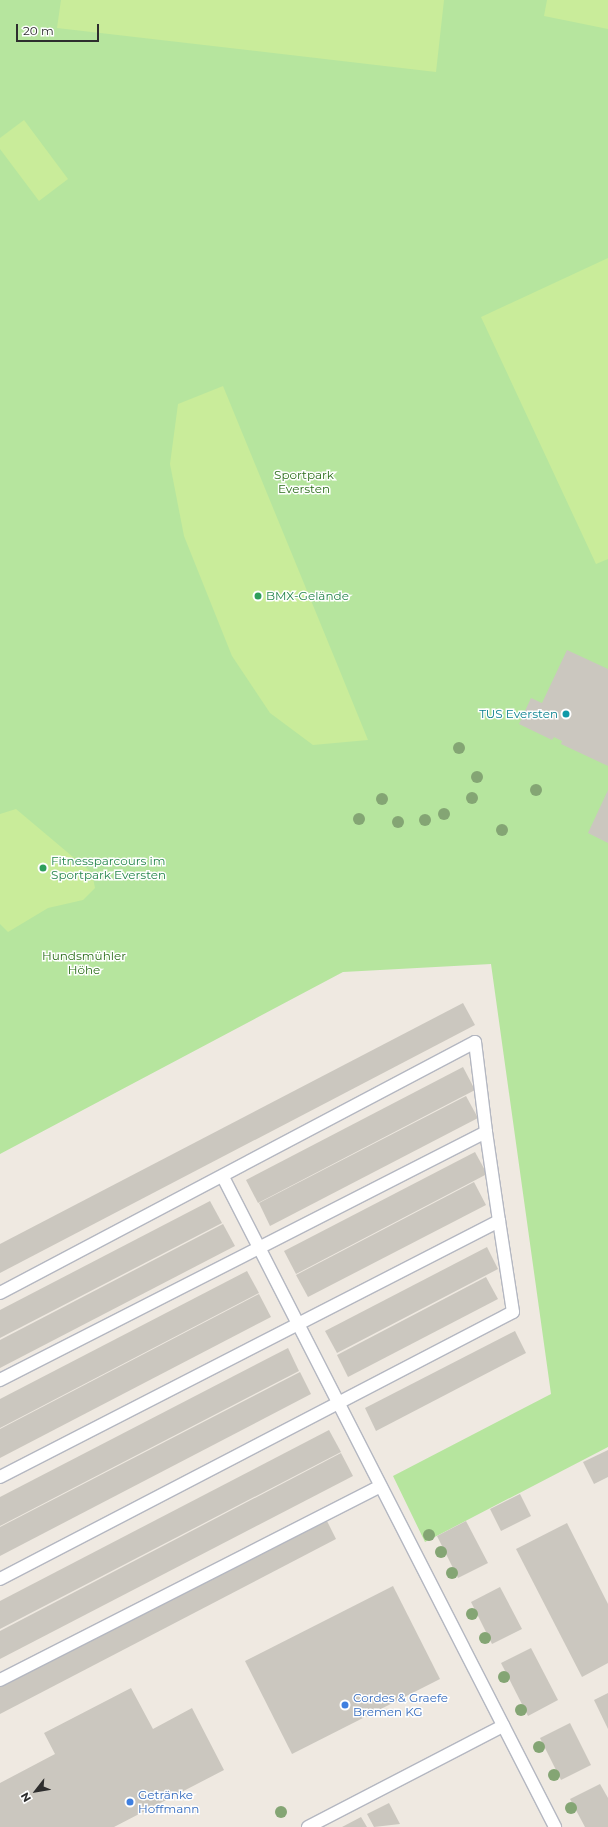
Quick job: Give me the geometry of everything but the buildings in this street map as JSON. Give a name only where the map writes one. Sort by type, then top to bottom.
[{"type":"lane","points":[[0,1293],[223,1177],[475,1042],[486,1132],[513,1312],[0,1579]]},
{"type":"lane","points":[[0,1380],[486,1132]]},
{"type":"lane","points":[[223,1177],[555,1827]]},
{"type":"lane","points":[[0,1477],[297,1323],[499,1221]]},
{"type":"lane","points":[[0,1680],[380,1486]]},
{"type":"lane","points":[[308,1827],[503,1726]]},
{"type":"green space","name":"Sportpark Eversten","points":[[0,0],[608,0],[608,1447],[425,1542],[393,1476],[551,1394],[491,964],[343,972],[0,1154]]},
{"type":"green space","points":[[61,0],[444,0],[436,72],[57,28]]},
{"type":"green space","points":[[547,0],[608,0],[608,29],[544,16]]},
{"type":"green space","points":[[24,120],[68,179],[39,201],[0,149],[0,138]]},
{"type":"green space","points":[[608,258],[608,559],[596,564],[481,317]]},
{"type":"green space","name":"BMX-Gelände","points":[[223,386],[368,740],[313,745],[270,713],[232,656],[184,536],[170,464],[178,404]]},
{"type":"green space","name":"Fitnessparcours im Sportpark Eversten","points":[[16,809],[92,873],[95,888],[83,900],[48,908],[8,932],[0,924],[0,814]]},
{"type":"place","name":"BMX-Gelände","points":[[258,596]]},
{"type":"place","name":"TUS Eversten","points":[[566,714]]},
{"type":"place","name":"Fitnessparcours im Sportpark Eversten","points":[[43,868]]},
{"type":"place","name":"Cordes & Graefe Bremen KG","points":[[345,1705]]},
{"type":"place","name":"Getränke Hoffmann","points":[[130,1802]]},
{"type":"park label","name":"Hundsmühler Höhe","points":[[84,963]]}]
